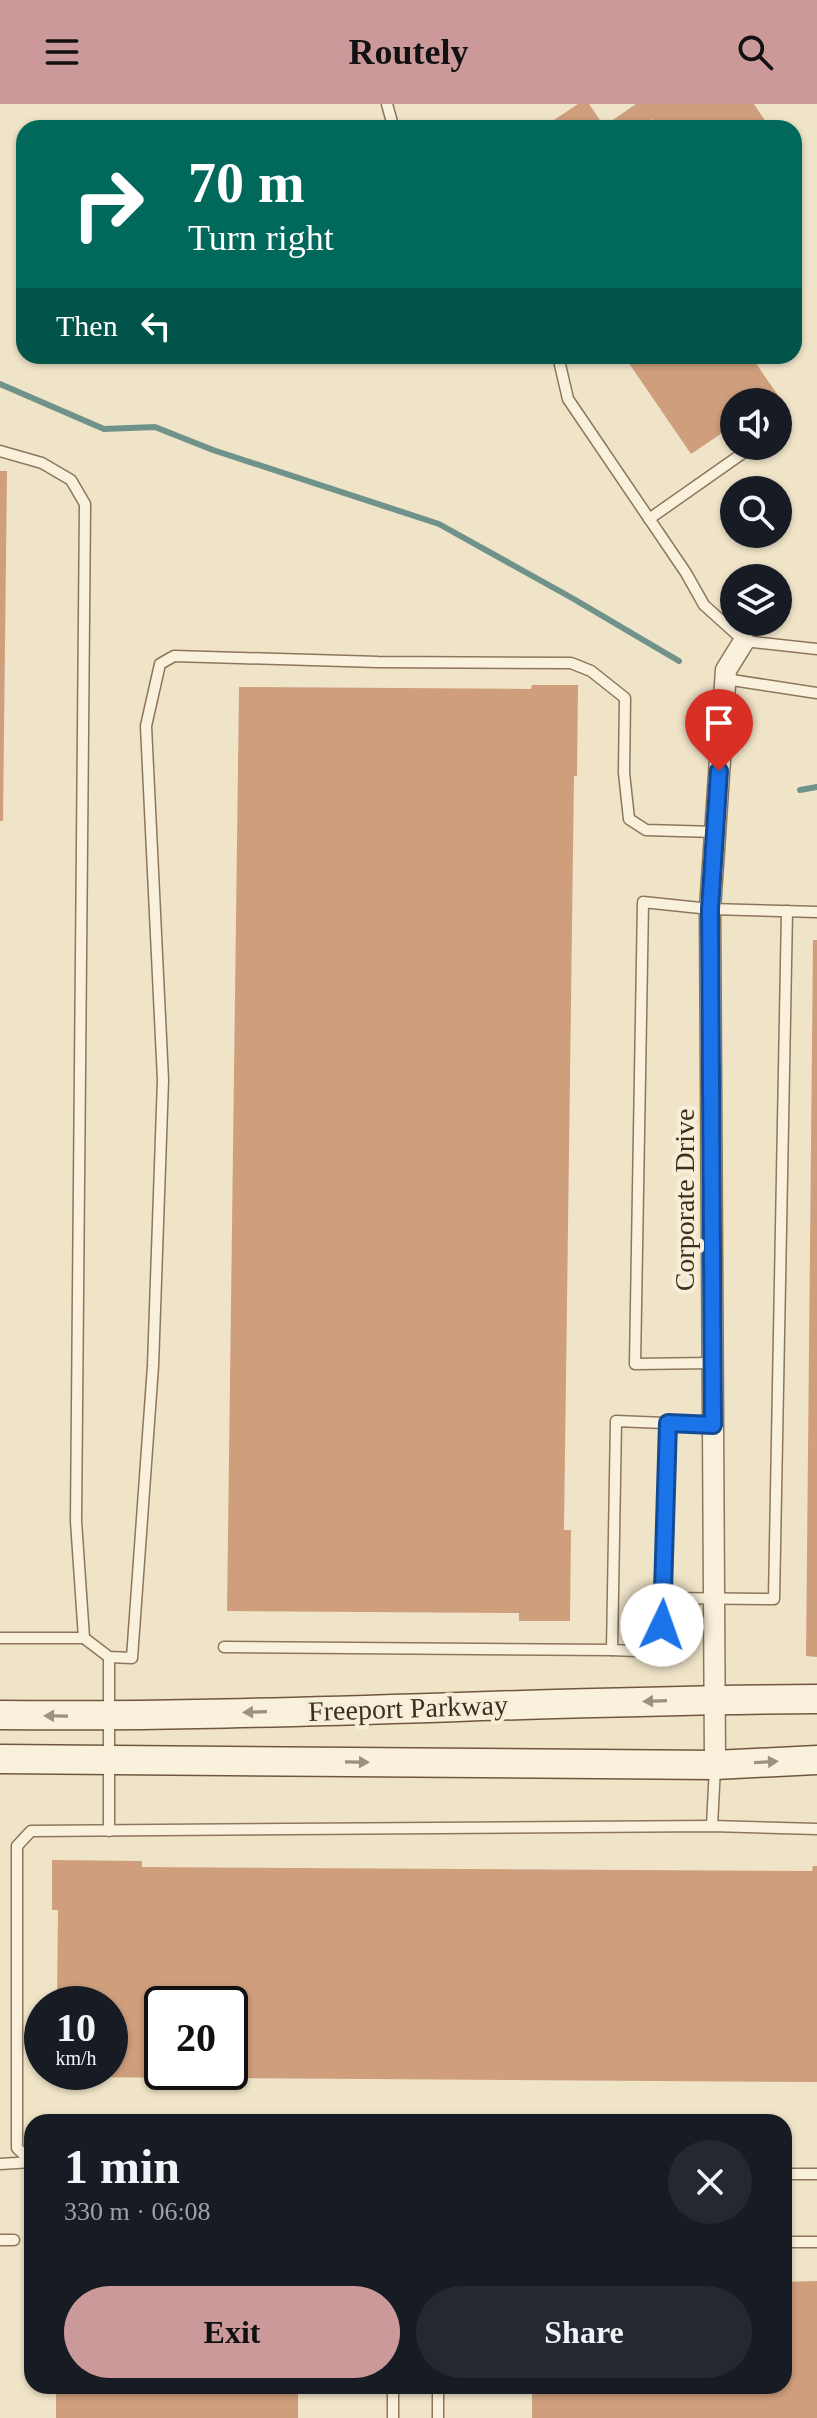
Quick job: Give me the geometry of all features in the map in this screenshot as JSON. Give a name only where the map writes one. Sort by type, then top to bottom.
[{"type":"main road","name":"Freeport Parkway","points":[[0,1715],[111,1716],[817,1699]]},
{"type":"main road","name":"Freeport Parkway","points":[[0,1759],[715,1765],[817,1760]]},
{"type":"street","name":"Corporate Drive","points":[[715,1765],[710,909],[726,670],[744,641]]},
{"type":"lane","points":[[560,364],[568,399],[704,605],[744,641],[817,649]]},
{"type":"lane","points":[[0,451],[42,463],[71,480],[85,504],[76,1490],[84,1638]]},
{"type":"lane","points":[[649,519],[733,460]]},
{"type":"lane","points":[[0,1638],[84,1638],[109,1657],[132,1658],[153,1366],[163,1080],[146,726],[160,664],[174,656],[378,662],[571,663],[591,671],[625,698],[624,773],[629,819],[646,830],[715,832]]},
{"type":"lane","points":[[725,679],[817,693]]},
{"type":"lane","points":[[712,1363],[635,1364],[643,902],[710,909],[817,912]]},
{"type":"lane","points":[[663,1598],[774,1599],[787,911]]},
{"type":"lane","points":[[612,1650],[616,1421],[713,1425]]},
{"type":"lane","points":[[224,1647],[660,1652],[668,1423]]},
{"type":"lane","points":[[109,1657],[109,1831]]},
{"type":"lane","points":[[712,1826],[715,1765]]},
{"type":"lane","points":[[24,2155],[17,2148],[17,1846],[31,1831],[712,1826],[817,1829]]},
{"type":"lane","points":[[0,2164],[24,2162]]},
{"type":"lane","points":[[792,2174],[817,2174]]},
{"type":"lane","points":[[0,2240],[14,2240]]},
{"type":"lane","points":[[792,2242],[817,2242]]},
{"type":"lane","points":[[393,2394],[393,2418]]},
{"type":"lane","points":[[438,2394],[438,2418]]},
{"type":"building","points":[[578,104],[589,104],[600,120],[554,120]]},
{"type":"building","points":[[636,104],[754,104],[765,120],[653,120],[613,120]]},
{"type":"building","points":[[629,364],[756,364],[773,388],[720,388],[720,434],[691,454]]},
{"type":"building","points":[[0,471],[7,471],[3,821],[0,821]]},
{"type":"building","points":[[532,685],[578,685],[577,776],[574,776],[564,1530],[571,1530],[570,1621],[519,1621],[519,1613],[227,1611],[239,687],[531,689]]},
{"type":"building","points":[[813,940],[817,940],[817,1657],[806,1656]]},
{"type":"building","points":[[52,1860],[142,1861],[142,1867],[812,1871],[813,1866],[817,1866],[817,2082],[248,2078],[248,1986],[144,1986],[144,2078],[128,2077],[128,1986],[57,1986],[58,1910],[52,1910]]},
{"type":"building","points":[[817,2281],[817,2418],[532,2418],[532,2394],[792,2394],[792,2282]]},
{"type":"building","points":[[56,2394],[298,2394],[298,2418],[56,2418]]},
{"type":"waterway","points":[[0,384],[104,429],[155,427],[213,450],[439,524],[679,661]]},
{"type":"waterway","points":[[800,790],[817,787]]},
{"type":"route","points":[[662,1625],[668,1423],[713,1425],[710,909],[719,771]]}]
